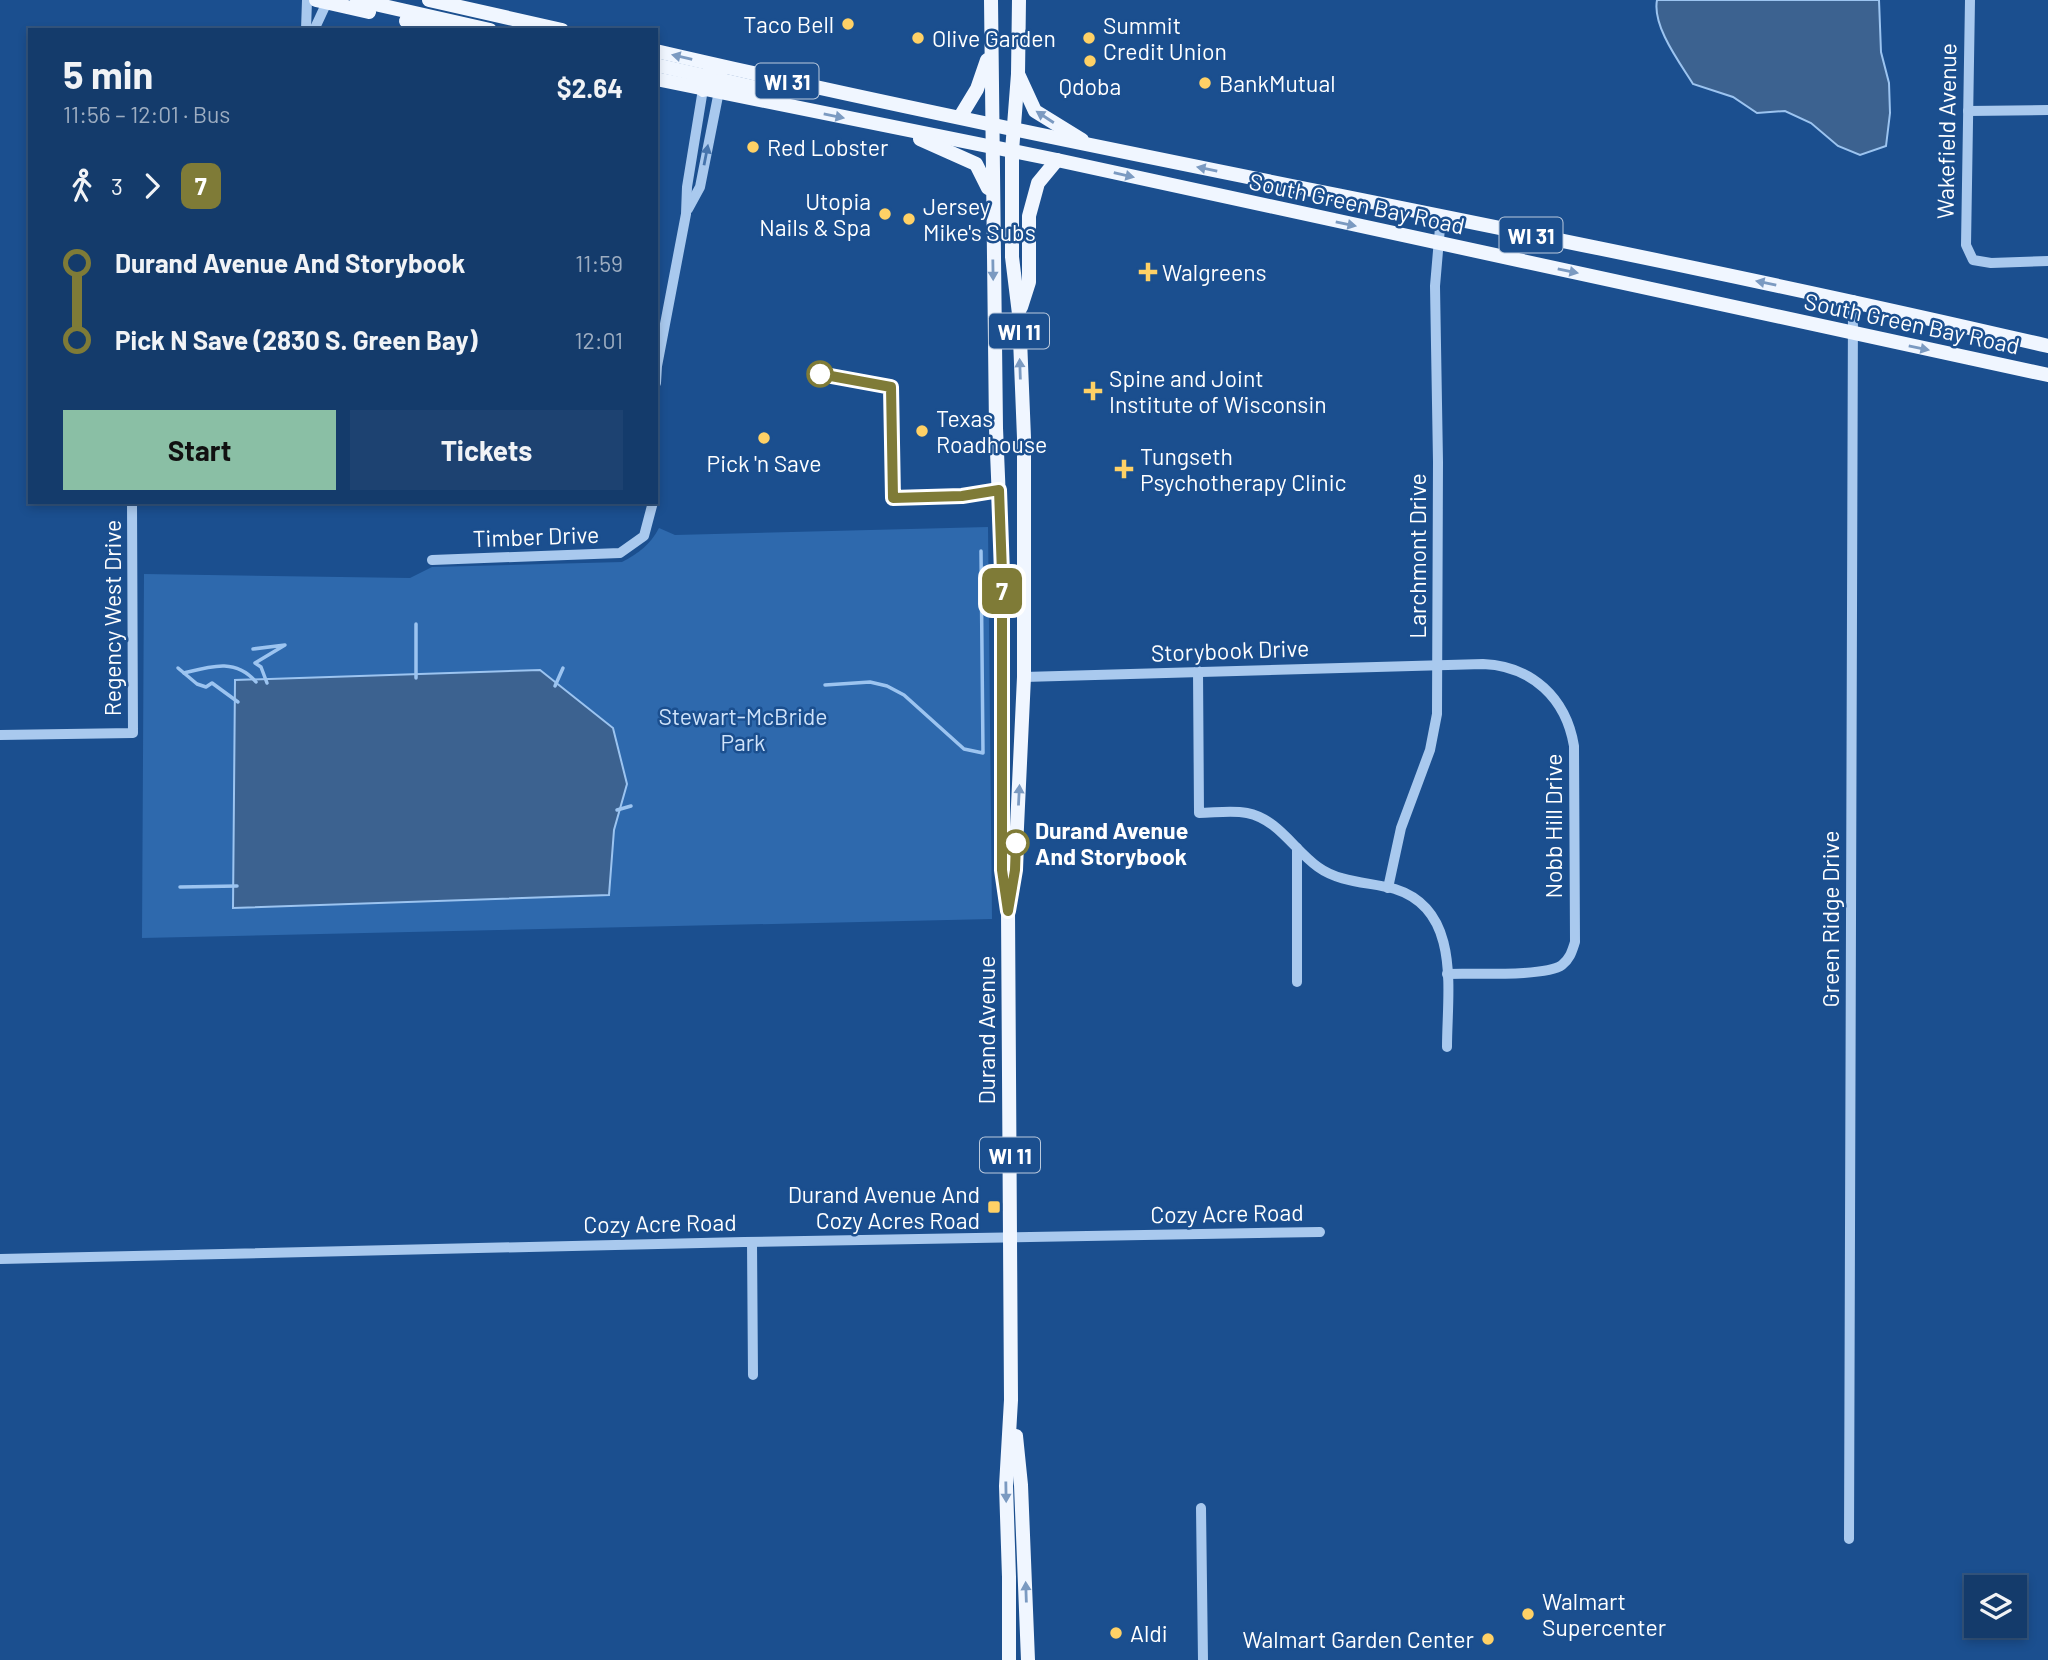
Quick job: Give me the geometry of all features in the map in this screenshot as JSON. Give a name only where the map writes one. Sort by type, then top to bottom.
[{"type":"main road","points":[[357,0],[481,28]]},
{"type":"main road","points":[[429,0],[553,28]]},
{"type":"main road","name":"Durand Avenue","points":[[991,0],[996,428],[1002,586],[1002,870],[1008,911],[1011,1400],[1006,1486],[1011,1656]]},
{"type":"main road","name":"Durand Avenue","points":[[1008,911],[1015,870],[1024,677],[1024,439],[1019,314],[1012,257],[1012,151],[1018,74],[1019,0]]},
{"type":"main road","points":[[324,1],[436,28]]},
{"type":"main road","points":[[961,117],[977,89],[991,41]]},
{"type":"main road","name":"South Green Bay Road","points":[[658,52],[705,76],[886,126],[1057,160],[2048,375]]},
{"type":"main road","points":[[658,65],[705,76]]},
{"type":"main road","points":[[1018,74],[1035,111],[1089,144]]},
{"type":"main road","name":"South Green Bay Road","points":[[658,79],[705,76],[850,94],[1853,300],[2048,346]]},
{"type":"main road","points":[[886,126],[976,164],[992,202]]},
{"type":"main road","points":[[1019,314],[1029,282],[1029,216],[1038,183],[1057,160]]},
{"type":"main road","points":[[996,428],[1004,444],[1010,449],[1018,447],[1024,439]]},
{"type":"main road","points":[[999,490],[1024,511]]},
{"type":"main road","name":"Durand Avenue","points":[[1011,1400],[1021,1485],[1028,1660]]},
{"type":"street","points":[[306,28],[307,0]]},
{"type":"street","name":"Wakefield Avenue","points":[[1970,0],[1966,245],[1973,260],[2048,261]]},
{"type":"street","points":[[315,28],[324,1]]},
{"type":"street","points":[[658,361],[686,214],[687,187],[705,76]]},
{"type":"street","points":[[686,214],[700,187],[722,80]]},
{"type":"street","points":[[1968,111],[2048,110]]},
{"type":"street","name":"Larchmont Drive","points":[[1388,888],[1401,828],[1430,750],[1437,714],[1438,462],[1434,286],[1441,216]]},
{"type":"street","name":"Green Ridge Drive","points":[[1849,1539],[1853,300]]},
{"type":"street","name":"Regency West Drive","points":[[0,734],[133,733],[132,504]]},
{"type":"street","name":"Timber Drive","points":[[432,560],[620,553],[644,536],[652,504]]},
{"type":"street","name":"Nobb Hill Drive","points":[[1437,666],[1493,665],[1536,680],[1558,702],[1571,730],[1574,746],[1575,942],[1572,952],[1562,965],[1546,971],[1447,974]]},
{"type":"street","name":"Storybook Drive","points":[[1024,677],[1437,666]]},
{"type":"street","points":[[1198,671],[1199,813],[1233,812],[1256,816],[1274,826],[1318,868],[1330,874],[1388,888],[1418,901],[1435,919],[1445,942],[1447,1047]]},
{"type":"street","points":[[1297,848],[1297,982]]},
{"type":"street","name":"Cozy Acre Road","points":[[0,1259],[1320,1232]]},
{"type":"street","points":[[752,1242],[752,1375]]},
{"type":"street","points":[[1201,1508],[1203,1660]]},
{"type":"green space","name":"Stewart-McBride Park","points":[[988,527],[992,919],[142,938],[144,574],[410,578],[432,567],[622,562],[644,548],[659,528],[675,535]]},
{"type":"shaded area","points":[[1657,0],[1879,0],[1881,52],[1889,83],[1890,113],[1886,146],[1860,155],[1838,146],[1811,123],[1785,111],[1757,113],[1733,97],[1693,84],[1663,32]]},
{"type":"shaded area","points":[[540,670],[613,728],[627,784],[614,830],[609,895],[233,908],[235,680]]},
{"type":"waterway","points":[[825,685],[870,682],[887,686],[904,695],[964,749],[983,753],[981,551]]},
{"type":"waterway","points":[[416,624],[416,678]]},
{"type":"waterway","points":[[253,649],[285,645],[255,663],[261,667],[267,683]]},
{"type":"waterway","points":[[184,673],[213,666],[232,667],[240,669],[256,682]]},
{"type":"waterway","points":[[178,668],[197,684],[206,687],[212,683],[238,702]]},
{"type":"waterway","points":[[555,686],[563,668]]},
{"type":"waterway","points":[[617,810],[631,806]]},
{"type":"waterway","points":[[180,887],[237,886]]},
{"type":"bus line","name":"7","points":[[820,374],[891,387],[893,498],[962,496],[999,490],[1002,573],[1002,870],[1008,911],[1015,870],[1016,843]]},
{"type":"place","name":"Taco Bell","points":[[848,24]]},
{"type":"place","name":"Olive Garden","points":[[918,38]]},
{"type":"place","name":"Summit Credit Union","points":[[1089,38]]},
{"type":"place","name":"Qdoba","points":[[1090,61]]},
{"type":"place","name":"BankMutual","points":[[1205,83]]},
{"type":"place","name":"Red Lobster","points":[[753,147]]},
{"type":"place","name":"Utopia Nails & Spa","points":[[885,214]]},
{"type":"place","name":"Jersey Mike's Subs","points":[[909,219]]},
{"type":"place","name":"Walgreens","points":[[1148,272]]},
{"type":"place","name":"Spine and Joint Institute of Wisconsin","points":[[1093,391]]},
{"type":"place","name":"Texas Roadhouse","points":[[922,431]]},
{"type":"place","name":"Pick 'n Save","points":[[764,438]]},
{"type":"place","name":"Tungseth Psychotherapy Clinic","points":[[1124,469]]},
{"type":"place","name":"Durand Avenue And Storybook","points":[[1016,843]]},
{"type":"place","name":"Durand Avenue And Cozy Acres Road","points":[[994,1207]]},
{"type":"place","name":"Walmart Supercenter","points":[[1528,1614]]},
{"type":"place","name":"Aldi","points":[[1116,1633]]},
{"type":"place","name":"Walmart Garden Center","points":[[1488,1639]]}]
